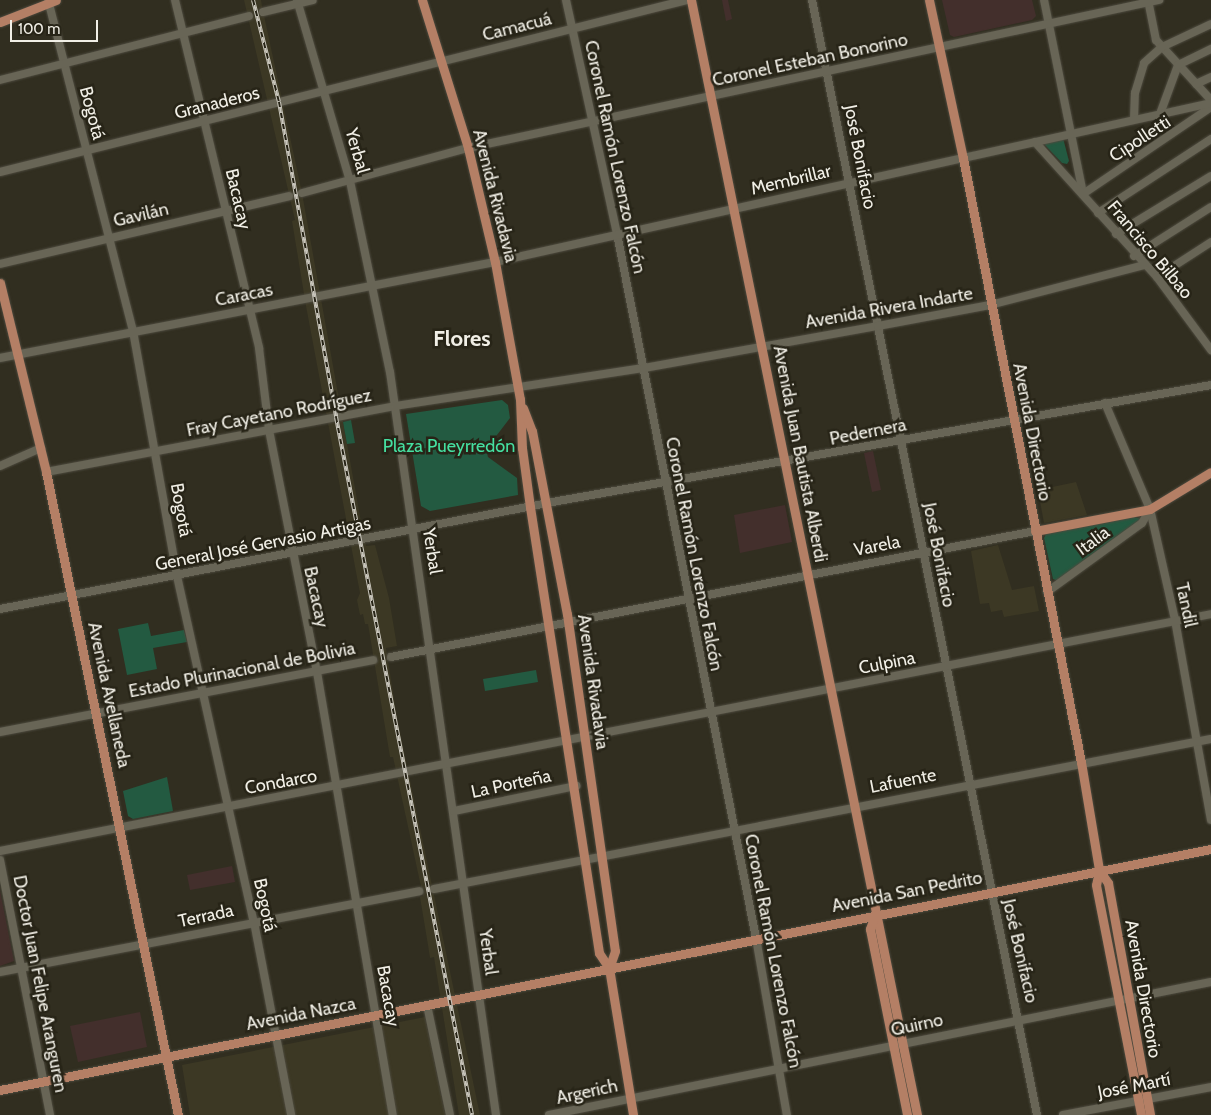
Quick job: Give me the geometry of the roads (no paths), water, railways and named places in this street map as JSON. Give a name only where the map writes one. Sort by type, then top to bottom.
[{"type":"main road","name":"Avenida Rivadavia","points":[[422,0],[468,148],[495,262],[521,403],[532,431],[568,622],[614,951],[609,968]]},
{"type":"main road","name":"Avenida Juan Bautista Alberdi","points":[[691,0],[735,208],[784,463],[917,1115]]},
{"type":"main road","name":"Avenida Directorio","points":[[929,0],[963,158],[1080,762],[1099,870],[1108,883],[1123,999],[1143,1100],[1150,1115]]},
{"type":"main road","points":[[0,22],[51,1]]},
{"type":"main road","name":"Avenida Avellaneda","points":[[0,283],[41,448],[178,1115]]},
{"type":"main road","name":"Avenida Rivadavia","points":[[521,403],[522,448],[530,507],[576,786],[599,953],[609,968],[633,1115]]},
{"type":"main road","points":[[1150,509],[1211,472]]},
{"type":"main road","name":"Varela","points":[[1035,531],[1150,509]]},
{"type":"main road","name":"Avenida San Pedrito","points":[[609,968],[1211,849]]},
{"type":"main road","name":"Avenida Juan Bautista Alberdi","points":[[875,915],[870,929],[907,1115]]},
{"type":"main road","name":"Avenida Nazca","points":[[0,1090],[609,968]]},
{"type":"main road","name":"Avenida Directorio","points":[[1141,1115],[1143,1100]]},
{"type":"street","name":"Bacacay","points":[[175,0],[259,348],[269,430],[316,672],[393,1115]]},
{"type":"street","points":[[263,12],[298,2],[313,0]]},
{"type":"street","name":"Coronel Ramón Lorenzo Falcón","points":[[566,0],[594,120],[644,368],[710,714],[781,1068],[787,1115]]},
{"type":"street","name":"Camacuá","points":[[441,62],[687,0]]},
{"type":"street","name":"José Bonifacio","points":[[812,0],[902,441],[922,554],[971,784],[991,891],[1020,1020],[1037,1115]]},
{"type":"street","name":"Francisco Bilbao","points":[[1044,0],[1083,194]]},
{"type":"street","name":"Coronel Esteban Bonorino","points":[[468,148],[1159,0]]},
{"type":"street","name":"Bogotá","points":[[51,1],[63,63],[133,331],[177,576],[254,922],[292,1115]]},
{"type":"street","points":[[1148,1],[1156,40],[1211,102]]},
{"type":"street","name":"Yerbal","points":[[298,2],[350,180],[395,406],[432,649],[496,1115]]},
{"type":"street","points":[[0,80],[250,16]]},
{"type":"street","points":[[1134,119],[1134,93],[1141,73],[1152,54],[1162,47],[1211,24]]},
{"type":"street","points":[[1160,114],[1178,65],[1211,49]]},
{"type":"street","name":"Granaderos","points":[[0,172],[441,62]]},
{"type":"street","points":[[1196,84],[1211,77]]},
{"type":"street","name":"Membrillar","points":[[495,262],[1211,102]]},
{"type":"street","name":"Cipolletti","points":[[1083,194],[1211,107]]},
{"type":"street","points":[[1098,213],[1211,139]]},
{"type":"street","name":"Francisco Bilbao","points":[[1035,142],[1083,194],[1134,256],[1157,277],[1211,350]]},
{"type":"street","points":[[302,193],[468,148]]},
{"type":"street","points":[[1116,234],[1211,176]]},
{"type":"street","name":"Gavilán","points":[[0,264],[289,196]]},
{"type":"street","points":[[1134,256],[1211,207]]},
{"type":"street","points":[[1157,277],[1211,242]]},
{"type":"street","name":"Caracas","points":[[0,358],[495,262]]},
{"type":"street","name":"Avenida Rivera Indarte","points":[[518,389],[990,305],[1145,265]]},
{"type":"street","name":"Pedernera","points":[[530,507],[1013,422],[1105,403],[1211,385]]},
{"type":"street","name":"Fray Cayetano Rodríguez","points":[[46,472],[395,406],[518,389]]},
{"type":"street","name":"Tandil","points":[[1105,403],[1150,509],[1175,620],[1211,820]]},
{"type":"street","points":[[0,466],[41,448]]},
{"type":"street","name":"General José Gervasio Artigas","points":[[0,609],[530,507]]},
{"type":"street","name":"Italia","points":[[1047,592],[1142,523],[1150,509]]},
{"type":"street","name":"Varela","points":[[550,625],[1035,531]]},
{"type":"street","name":"Culpina","points":[[568,741],[1211,614]]},
{"type":"street","points":[[391,657],[550,625]]},
{"type":"street","name":"Estado Plurinacional de Bolivia","points":[[0,732],[372,660]]},
{"type":"street","name":"Lafuente","points":[[586,858],[1211,738]]},
{"type":"street","name":"Condarco","points":[[0,851],[568,741]]},
{"type":"street","name":"La Porteña","points":[[454,811],[576,786]]},
{"type":"street","points":[[434,889],[586,858]]},
{"type":"street","name":"Doctor Juan Felipe Aranguren","points":[[0,860],[50,1115]]},
{"type":"street","name":"Terrada","points":[[0,972],[419,890]]},
{"type":"street","name":"Quirno","points":[[630,1098],[1211,982]]},
{"type":"street","points":[[427,1005],[450,1115]]},
{"type":"street","name":"José Martí","points":[[1063,1115],[1211,1087]]},
{"type":"street","name":"Argerich","points":[[549,1115],[630,1098]]},
{"type":"railway","points":[[253,0],[279,102],[336,417],[472,1115]]},
{"type":"district","name":"Flores","points":[[462,339]]},
{"type":"park label","name":"Plaza Pueyrredón","points":[[449,446]]}]
